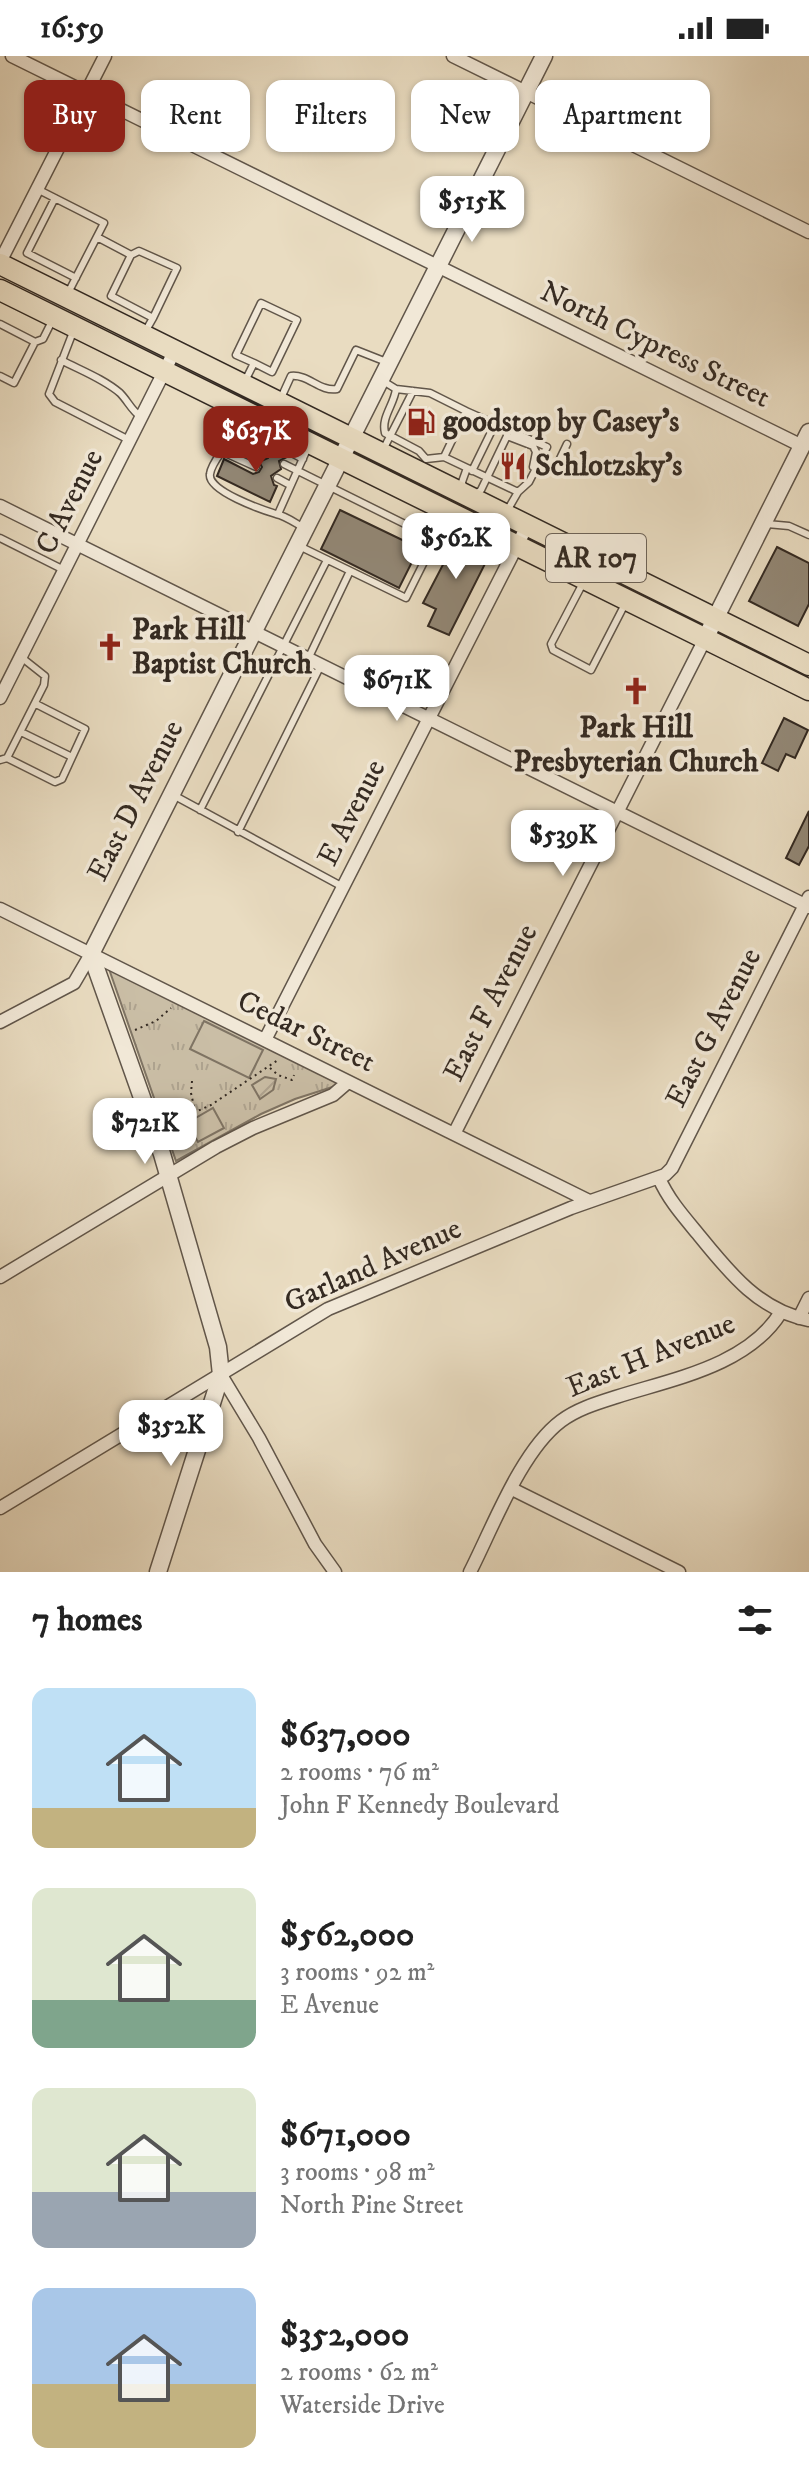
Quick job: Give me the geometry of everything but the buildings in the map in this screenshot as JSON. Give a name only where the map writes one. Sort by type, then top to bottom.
[{"type":"main road","name":"AR 107","points":[[0,263],[66,297],[107,305],[148,326],[175,350],[351,438],[386,445],[467,495],[715,618],[805,659]]},
{"type":"main road","name":"AR 107","points":[[0,290],[164,372],[246,422],[306,451],[340,459],[809,690]]},
{"type":"street","name":"North Cypress Street","points":[[12,56],[60,80]]},
{"type":"street","points":[[93,80],[105,56]]},
{"type":"street","points":[[453,56],[809,232]]},
{"type":"street","name":"East D Avenue","points":[[91,954],[544,56]]},
{"type":"street","name":"North Cypress Street","points":[[125,112],[438,267],[805,439]]},
{"type":"street","points":[[0,263],[56,152]]},
{"type":"street","name":"C Avenue","points":[[2,689],[175,350]]},
{"type":"street","points":[[705,639],[805,439]]},
{"type":"street","points":[[0,506],[617,812],[808,903]]},
{"type":"street","name":"E Avenue","points":[[265,1040],[528,524]]},
{"type":"street","name":"East F Avenue","points":[[454,1134],[705,639]]},
{"type":"street","name":"East G Avenue","points":[[659,1178],[672,1168],[808,903]]},
{"type":"street","name":"Cedar Street","points":[[0,909],[589,1201]]},
{"type":"street","points":[[0,1022],[74,983],[91,954]]},
{"type":"street","points":[[91,954],[169,1175],[218,1347],[221,1375],[158,1572]]},
{"type":"street","points":[[0,1277],[169,1175],[253,1128],[333,1095],[348,1082]]},
{"type":"street","points":[[659,1178],[667,1195],[731,1275],[781,1312],[804,1319],[809,1298]]},
{"type":"street","name":"Garland Avenue","points":[[0,1508],[328,1309],[589,1201],[659,1178]]},
{"type":"street","name":"East H Avenue","points":[[470,1572],[529,1456],[547,1433],[568,1416],[592,1405],[713,1365],[739,1352],[761,1338],[781,1312]]},
{"type":"street","points":[[221,1375],[259,1438],[315,1544],[335,1572]]},
{"type":"street","points":[[512,1489],[679,1572]]},
{"type":"lane","points":[[37,189],[104,223],[66,297]]},
{"type":"lane","points":[[27,253],[55,198]]},
{"type":"lane","points":[[97,237],[131,255]]},
{"type":"lane","points":[[9,244],[76,278]]},
{"type":"lane","points":[[107,305],[131,255],[139,251],[177,268],[148,326]]},
{"type":"lane","points":[[261,303],[297,320],[272,372],[254,363],[236,355],[261,303]]},
{"type":"lane","points":[[0,376],[14,383],[35,342],[43,339],[53,318]]},
{"type":"lane","points":[[0,324],[35,342]]},
{"type":"lane","points":[[75,328],[49,394],[55,402],[130,440]]},
{"type":"lane","points":[[279,401],[291,376],[298,375],[329,391],[337,389],[356,350],[389,363]]},
{"type":"lane","points":[[61,360],[115,389],[132,412],[141,417]]},
{"type":"lane","points":[[244,384],[254,363]]},
{"type":"lane","points":[[381,379],[396,389],[430,393],[547,447],[529,482],[518,492],[505,514]]},
{"type":"lane","points":[[382,424],[396,389]]},
{"type":"lane","points":[[386,445],[413,391]]},
{"type":"lane","points":[[423,466],[444,457],[466,411]]},
{"type":"lane","points":[[363,414],[382,424],[386,445]]},
{"type":"lane","points":[[269,443],[246,422],[223,452],[210,474],[211,481],[218,488],[251,505],[267,513],[278,514],[305,529]]},
{"type":"lane","points":[[467,495],[462,482],[495,424]]},
{"type":"lane","points":[[467,495],[481,490],[507,436],[533,446],[536,452],[529,482]]},
{"type":"lane","points":[[233,440],[263,455]]},
{"type":"lane","points":[[537,465],[556,467],[567,444]]},
{"type":"lane","points":[[278,514],[306,451],[290,452]]},
{"type":"lane","points":[[223,452],[256,467]]},
{"type":"lane","points":[[444,457],[518,492]]},
{"type":"lane","points":[[284,464],[435,539]]},
{"type":"lane","points":[[277,478],[290,485]]},
{"type":"lane","points":[[297,545],[406,598],[435,539],[467,495]]},
{"type":"lane","points":[[763,523],[789,526],[809,535]]},
{"type":"lane","points":[[0,538],[64,570]]},
{"type":"lane","points":[[200,810],[327,560]]},
{"type":"lane","points":[[308,659],[350,571]]},
{"type":"lane","points":[[585,580],[551,644],[553,650],[591,670],[627,600]]},
{"type":"lane","points":[[20,657],[45,676],[36,704],[3,759],[55,782],[62,779],[85,729],[36,704]]},
{"type":"lane","points":[[238,832],[321,665]]},
{"type":"lane","points":[[21,732],[72,757]]},
{"type":"lane","points":[[171,794],[343,887]]},
{"type":"path","points":[[135,1030],[156,1021],[176,1004]]},
{"type":"path","points":[[154,1130],[211,1105],[288,1052]]},
{"type":"path","points":[[269,1067],[278,1075],[292,1080],[294,1075]]},
{"type":"path","points":[[192,1081],[191,1093],[196,1112]]},
{"type":"green space","points":[[109,969],[348,1082],[261,1114],[176,1161]]},
{"type":"green space","points":[[204,1021],[263,1050],[249,1078],[190,1049]]},
{"type":"green space","points":[[265,1077],[276,1079],[273,1090],[260,1099],[252,1085]]},
{"type":"green space","points":[[213,1108],[224,1128],[198,1142],[187,1123]]},
{"type":"place","name":"goodstop by Casey's","points":[[421,422]]},
{"type":"place","name":"Schlotzsky's","points":[[513,466]]},
{"type":"place","name":"Park Hill Baptist Church","points":[[110,647]]},
{"type":"place","name":"Park Hill Presbyterian Church","points":[[636,691]]}]
